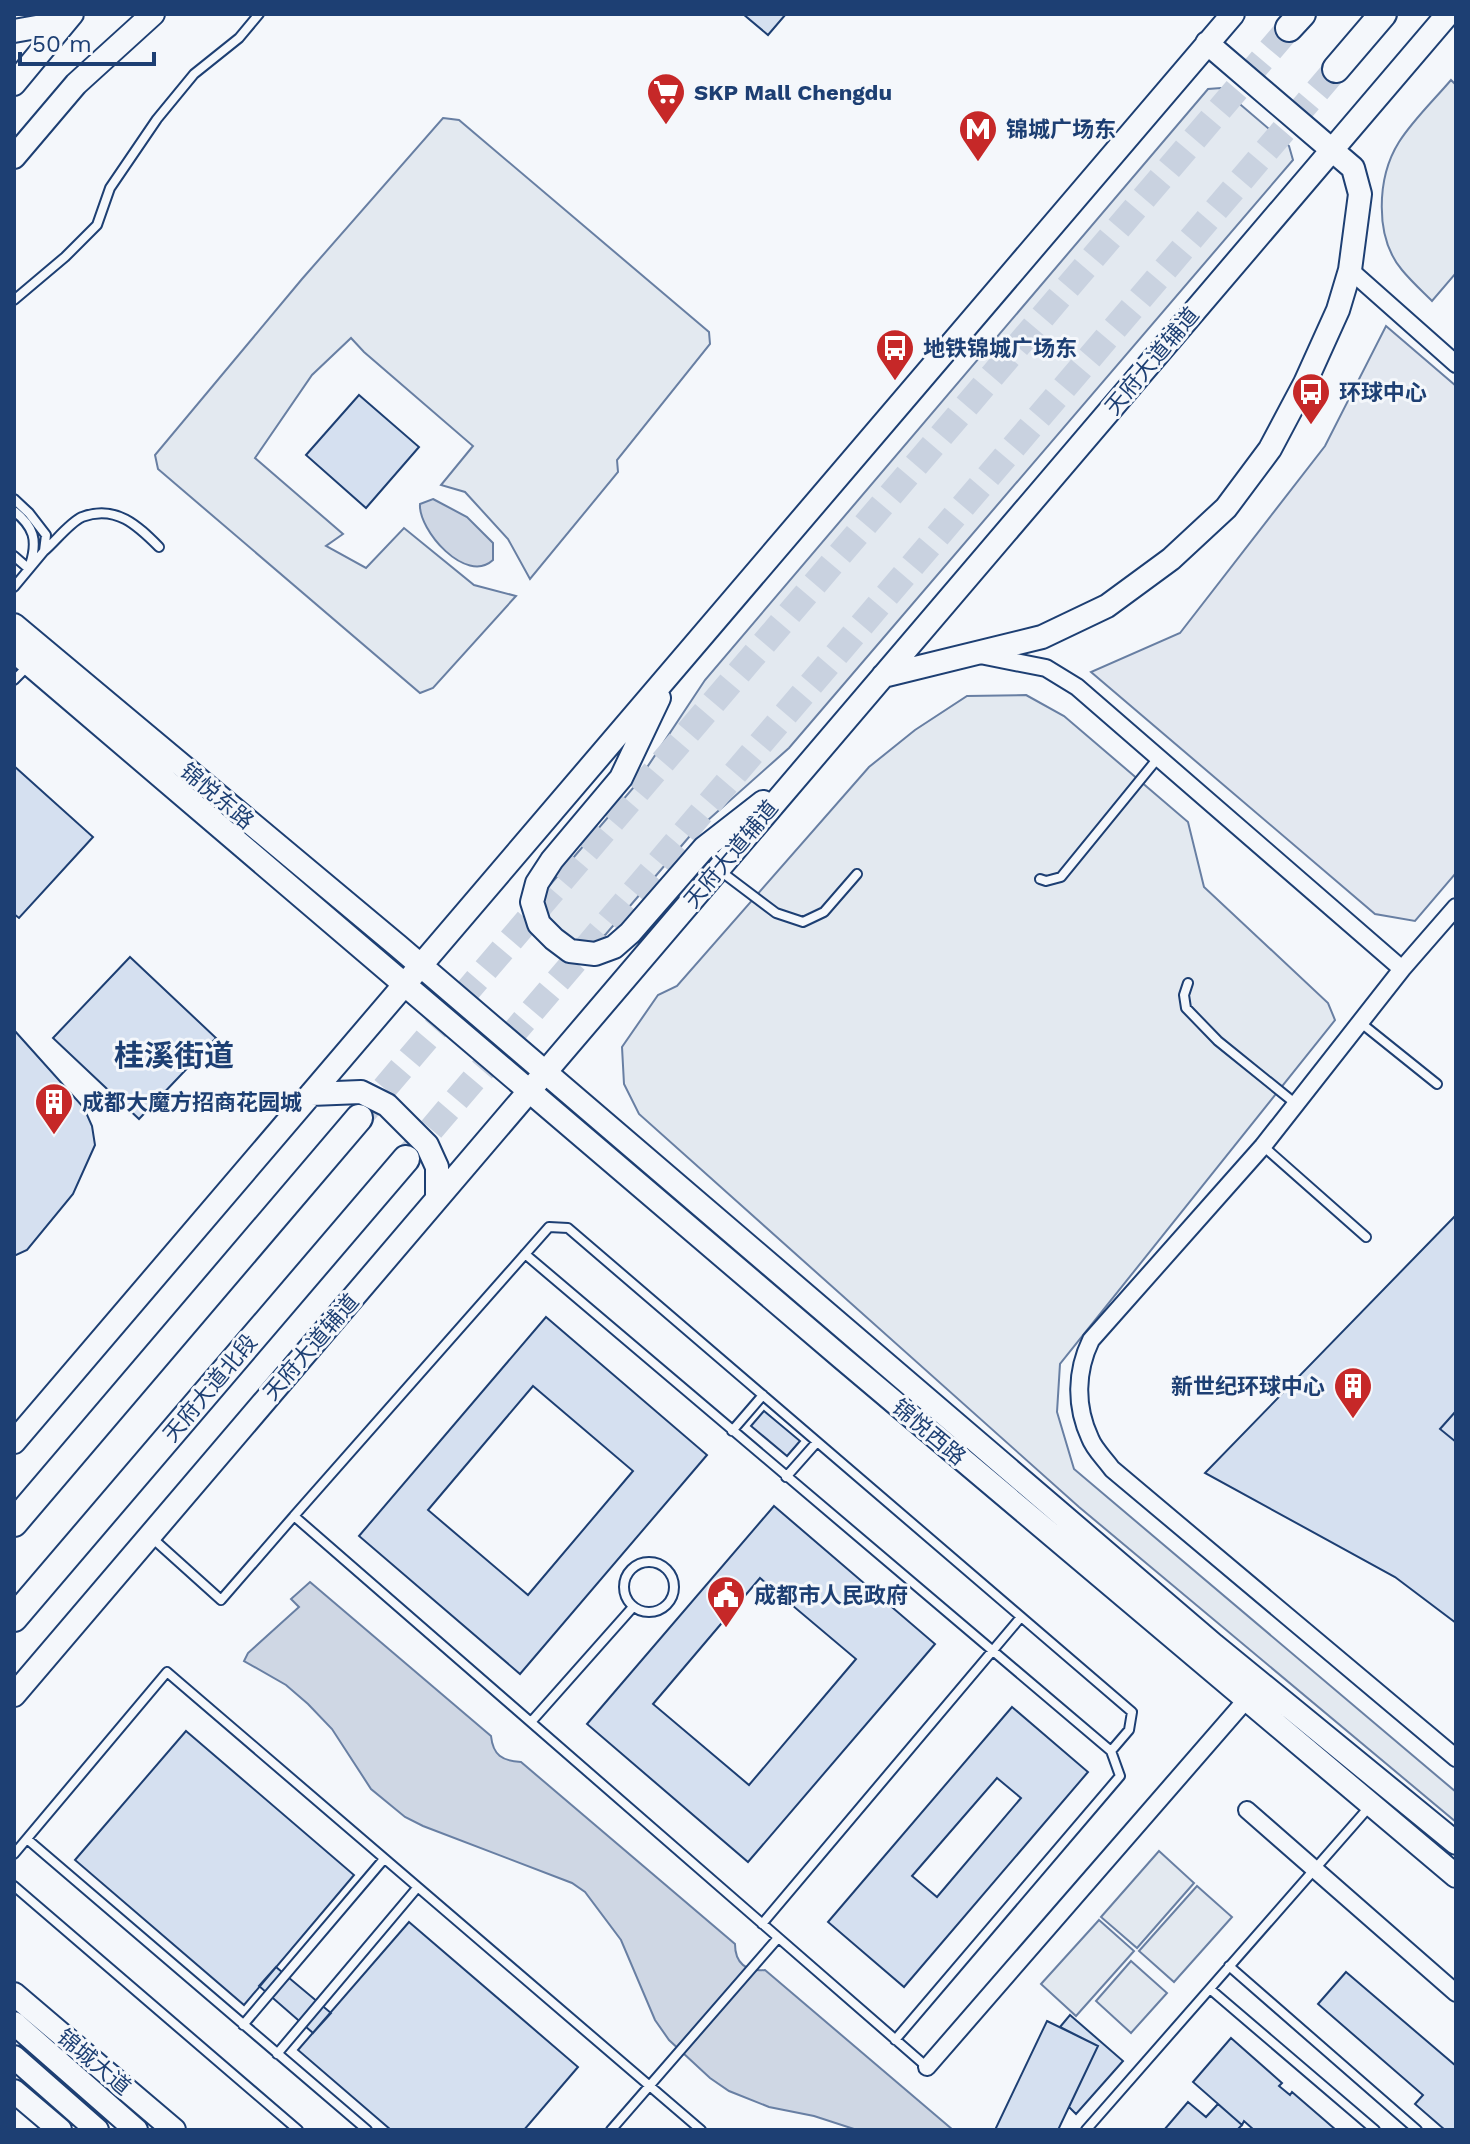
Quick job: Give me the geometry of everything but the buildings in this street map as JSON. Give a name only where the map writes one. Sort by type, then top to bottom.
[{"type":"main road","points":[[1336,69],[1383,14]]},
{"type":"main road","points":[[14,1523],[359,1118]]},
{"type":"main road","name":"天府大道北段","points":[[14,1618],[406,1159]]},
{"type":"street","points":[[14,31],[42,26],[71,14]]},
{"type":"street","points":[[14,84],[71,14]]},
{"type":"street","points":[[14,157],[76,84],[153,14]]},
{"type":"street","points":[[14,1442],[1233,14]]},
{"type":"street","name":"天府大道辅道","points":[[14,1695],[1448,14]]},
{"type":"street","points":[[883,676],[1042,637],[1107,606],[1171,559],[1226,508],[1270,449],[1305,383],[1338,310],[1350,270],[1360,194],[1353,168],[1207,43]]},
{"type":"street","points":[[1350,270],[1456,364]]},
{"type":"street","name":"锦悦东路","points":[[14,625],[420,966]]},
{"type":"street","points":[[974,655],[1017,660],[1046,668],[1077,687],[1402,969]]},
{"type":"street","name":"锦悦东路","points":[[19,665],[405,983]]},
{"type":"street","points":[[674,668],[621,778],[552,860],[537,883],[532,902],[539,924],[554,939],[570,951],[595,954],[614,947],[630,933],[704,848],[798,776]]},
{"type":"street","points":[[1456,907],[1402,969],[1263,1146],[1091,1340],[1081,1360],[1078,1397],[1090,1439],[1112,1469],[1456,1758]]},
{"type":"street","name":"锦悦西路","points":[[420,966],[1202,1635],[1456,1843]]},
{"type":"street","name":"锦悦西路","points":[[405,983],[1456,1876]]},
{"type":"street","points":[[311,1094],[361,1092],[387,1105],[427,1145],[437,1167],[437,1199]]},
{"type":"street","points":[[927,2067],[1246,1700]]},
{"type":"street","points":[[1247,1810],[1456,1993]]},
{"type":"street","name":"锦城大道","points":[[14,1994],[174,2130]]},
{"type":"street","points":[[14,2023],[136,2130]]},
{"type":"street","points":[[14,2057],[97,2130]]},
{"type":"street","points":[[14,2091],[60,2130]]},
{"type":"lane","points":[[14,300],[97,225],[110,188],[157,119],[194,74],[239,38],[259,14]]},
{"type":"lane","points":[[14,499],[46,535],[44,551]]},
{"type":"lane","points":[[14,511],[35,535],[36,549],[29,569]]},
{"type":"lane","points":[[14,587],[44,551],[81,518],[110,514],[134,521],[159,547]]},
{"type":"lane","points":[[14,556],[29,569]]},
{"type":"lane","points":[[1040,879],[1046,881],[1061,877],[1158,758]]},
{"type":"lane","points":[[719,869],[776,913],[803,922],[824,912],[857,874]]},
{"type":"lane","points":[[1188,983],[1184,995],[1186,1008],[1218,1041],[1296,1104]]},
{"type":"lane","points":[[1360,1022],[1437,1084]]},
{"type":"lane","points":[[1263,1146],[1366,1237]]},
{"type":"lane","points":[[149,1536],[221,1600],[549,1227],[568,1228],[1132,1712],[1129,1730],[1111,1751]]},
{"type":"lane","points":[[525,1254],[1111,1751],[1120,1776],[895,2040]]},
{"type":"lane","points":[[732,1431],[763,1395]]},
{"type":"lane","points":[[786,1477],[817,1442]]},
{"type":"lane","points":[[294,1516],[927,2067]]},
{"type":"lane","points":[[651,1562],[666,1568],[674,1583],[674,1592],[665,1606],[649,1612],[633,1607],[624,1593],[625,1577],[629,1570],[651,1562]]},
{"type":"lane","points":[[531,1722],[633,1607]]},
{"type":"lane","points":[[762,1924],[1021,1617]]},
{"type":"lane","points":[[14,1854],[167,1672],[701,2130]]},
{"type":"lane","points":[[1086,2130],[1372,1804]]},
{"type":"lane","points":[[27,1839],[367,2130]]},
{"type":"lane","points":[[243,2025],[384,1859]]},
{"type":"lane","points":[[14,1886],[298,2130]]},
{"type":"lane","points":[[277,2054],[417,1888]]},
{"type":"lane","points":[[611,2130],[778,1938]]},
{"type":"lane","points":[[1229,1966],[1417,2130]]},
{"type":"lane","points":[[1210,1989],[1375,2130]]},
{"type":"shaded area","points":[[1451,80],[1456,85],[1456,273],[1432,301],[1405,274],[1393,256],[1383,224],[1383,189],[1386,172],[1399,142]]},
{"type":"shaded area","points":[[1221,88],[1289,146],[1293,160],[789,748],[689,837],[606,934],[593,945],[574,946],[542,915],[543,893],[634,787],[705,680],[1208,89]]},
{"type":"shaded area","points":[[443,118],[459,120],[709,332],[710,344],[617,460],[618,472],[530,579],[508,539],[465,492],[441,485],[473,446],[351,338],[312,375],[255,458],[343,534],[326,546],[366,568],[404,528],[474,585],[516,596],[433,688],[420,693],[158,469],[155,455],[302,279]]},
{"type":"shaded area","points":[[1386,326],[1456,386],[1456,873],[1415,921],[1375,914],[1091,672],[1180,633],[1325,446]]},
{"type":"shaded area","points":[[433,499],[467,517],[493,543],[493,560],[482,566],[470,565],[458,560],[435,540],[421,515],[420,504]]},
{"type":"shaded area","points":[[1026,695],[1064,716],[1188,822],[1204,887],[1328,1003],[1335,1020],[1060,1364],[1057,1412],[1074,1469],[1456,1792],[1456,1822],[1079,1507],[639,1114],[624,1084],[622,1047],[658,995],[677,986],[869,767],[915,730],[967,696]]},
{"type":"shaded area","points":[[310,1582],[491,1736],[500,1756],[521,1762],[735,1944],[737,1956],[743,1965],[765,1970],[953,2130],[857,2130],[814,2116],[769,2107],[729,2091],[710,2078],[669,2040],[655,2020],[621,1940],[585,1892],[572,1883],[405,1817],[371,1789],[332,1729],[308,1704],[286,1685],[244,1661],[248,1653],[299,1607],[291,1599]]},
{"type":"shaded area","points":[[1159,1851],[1194,1883],[1137,1948],[1101,1917]]},
{"type":"shaded area","points":[[1197,1886],[1232,1917],[1174,1982],[1139,1951]]},
{"type":"shaded area","points":[[1099,1920],[1134,1951],[1076,2016],[1041,1984]]},
{"type":"shaded area","points":[[1131,1961],[1167,1993],[1131,2033],[1096,2001]]},
{"type":"tunnel","points":[[359,1118],[1289,28]]},
{"type":"tunnel","points":[[406,1159],[1336,69]]},
{"type":"place","name":"SKP Mall Chengdu","points":[[666,126]]},
{"type":"place","name":"锦城广场东","points":[[978,163]]},
{"type":"place","name":"地铁锦城广场东","points":[[895,382]]},
{"type":"place","name":"环球中心","points":[[1311,426]]},
{"type":"place","name":"成都大魔方招商花园城","points":[[54,1136]]},
{"type":"place","name":"新世纪环球中心","points":[[1353,1420]]},
{"type":"place","name":"成都市人民政府","points":[[726,1629]]},
{"type":"district","name":"桂溪街道","points":[[174,1055]]}]
